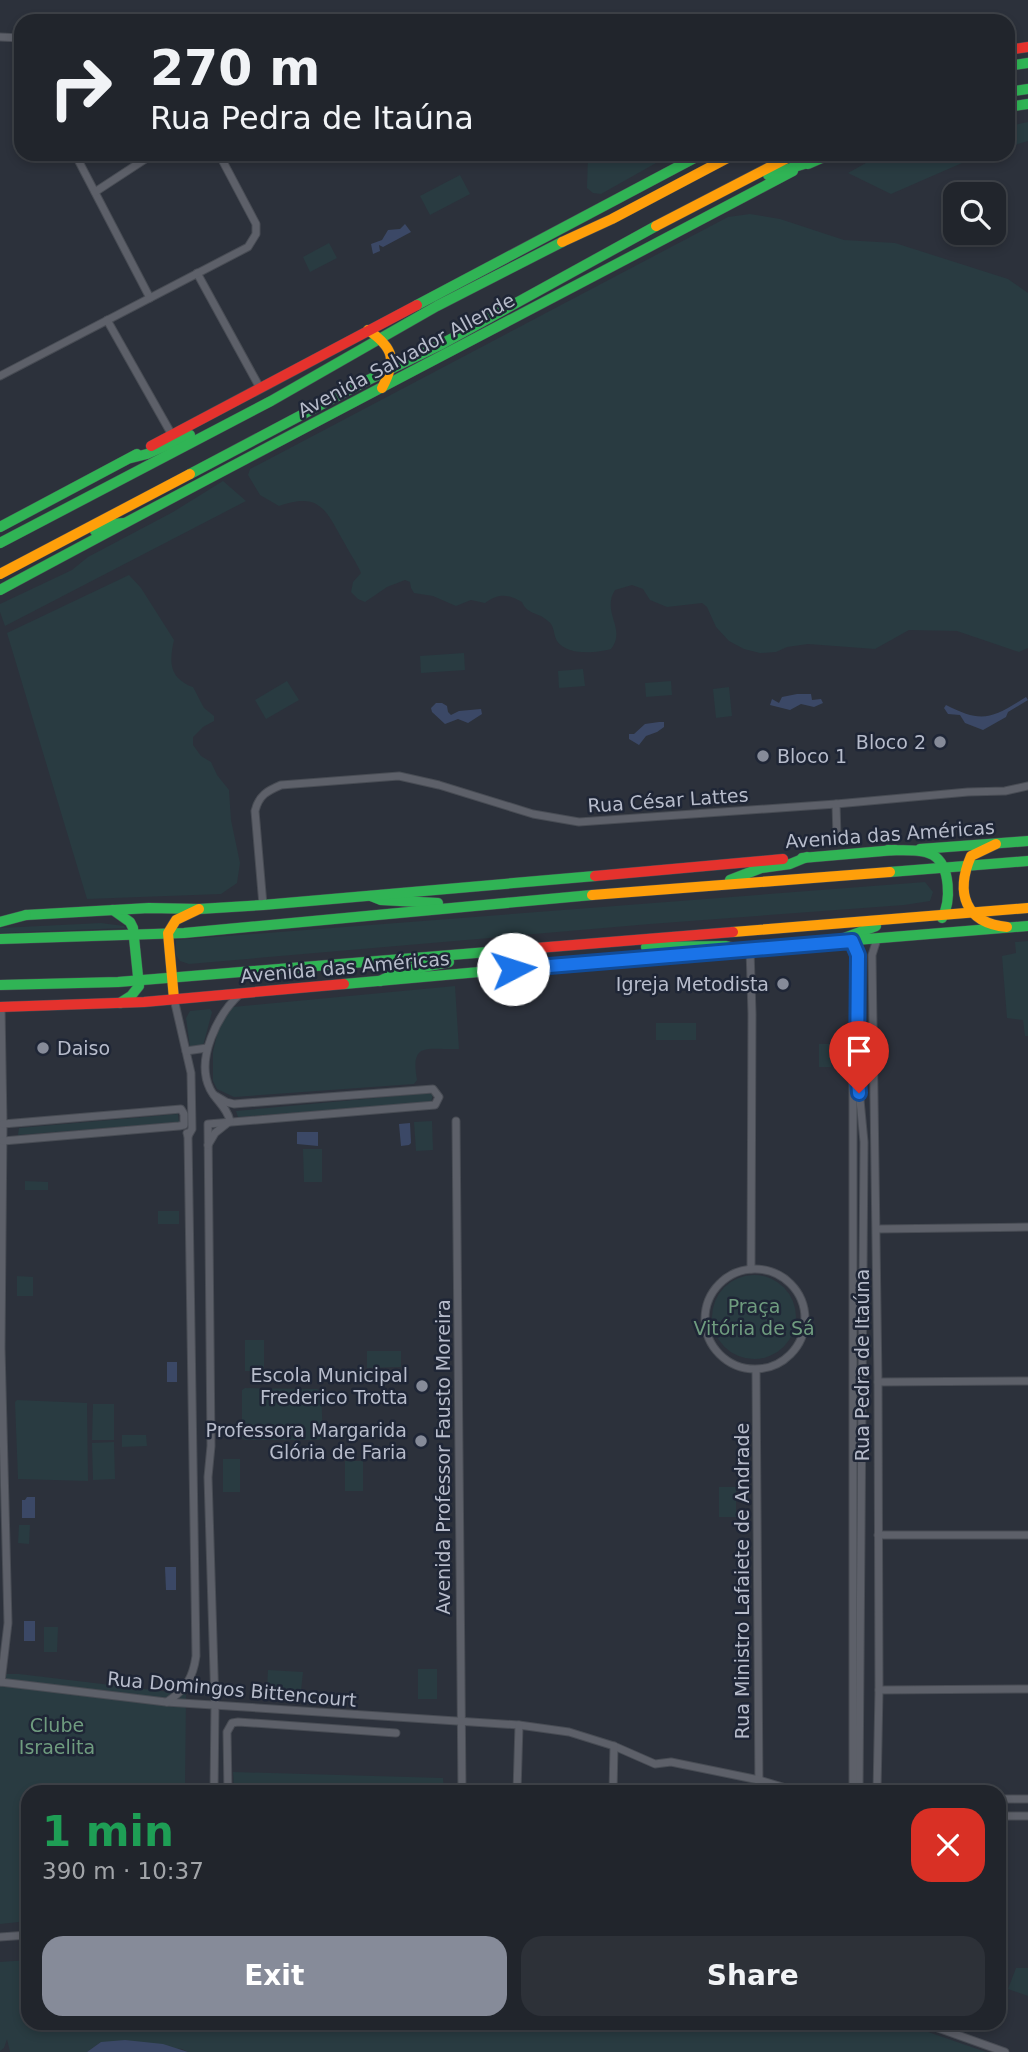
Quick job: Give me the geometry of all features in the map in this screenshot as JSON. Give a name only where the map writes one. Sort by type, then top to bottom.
[{"type":"main road","name":"Avenida Salvador Allende","points":[[0,527],[689,161]]},
{"type":"main road","points":[[645,202],[653,192],[713,161]]},
{"type":"main road","name":"Avenida Salvador Allende","points":[[0,543],[271,401],[512,267],[722,161]]},
{"type":"main road","name":"Avenida Salvador Allende","points":[[4,571],[538,293],[618,246],[781,161]]},
{"type":"main road","name":"Avenida Salvador Allende","points":[[0,590],[814,161]]},
{"type":"main road","points":[[697,205],[780,170],[814,161]]},
{"type":"main road","points":[[368,330],[380,338],[391,352],[391,368],[382,388]]},
{"type":"main road","points":[[131,458],[147,454],[260,403],[271,401]]},
{"type":"main road","points":[[4,571],[22,566],[106,526],[124,523]]},
{"type":"main road","name":"Avenida das Américas","points":[[0,915],[263,905],[888,850],[1028,841]]},
{"type":"main road","points":[[996,844],[974,853],[967,866],[966,896],[971,912],[983,922],[1007,927]]},
{"type":"main road","points":[[834,942],[874,926],[938,921],[945,915],[947,887],[942,867],[932,855],[888,850]]},
{"type":"main road","points":[[707,887],[761,868],[790,864],[807,857]]},
{"type":"main road","name":"Avenida das Américas","points":[[0,939],[168,933],[470,905],[1028,861]]},
{"type":"main road","points":[[371,896],[381,900],[470,905]]},
{"type":"main road","name":"Avenida das Américas","points":[[0,985],[139,981],[1028,908]]},
{"type":"main road","points":[[174,999],[168,933],[173,921],[199,909]]},
{"type":"main road","points":[[113,910],[130,922],[135,934],[139,981],[137,990],[120,1003]]},
{"type":"main road","points":[[0,922],[26,915]]},
{"type":"main road","name":"Avenida das Américas","points":[[0,1007],[120,1003],[240,994],[1028,926]]},
{"type":"main road","points":[[600,943],[624,947],[725,946],[745,949]]},
{"type":"main road","points":[[380,981],[398,972],[421,969],[477,954]]},
{"type":"street","points":[[79,161],[150,298]]},
{"type":"street","points":[[95,192],[142,161]]},
{"type":"street","points":[[0,376],[248,247],[256,234],[256,224],[223,161]]},
{"type":"street","points":[[197,273],[260,388]]},
{"type":"street","points":[[107,320],[172,435]]},
{"type":"street","name":"Rua César Lattes","points":[[263,905],[255,811],[257,801],[264,793],[281,785],[399,776],[439,785],[533,814],[579,822],[1005,791],[1028,786]]},
{"type":"street","points":[[836,804],[837,837]]},
{"type":"street","name":"Rua Pedra de Itaúna","points":[[877,939],[872,955],[878,1382],[877,1785]]},
{"type":"street","name":"Rua Pedra de Itaúna","points":[[852,941],[858,955],[857,1068],[864,1142],[859,1785]]},
{"type":"street","points":[[745,949],[752,1014],[751,1269]]},
{"type":"street","points":[[230,1121],[227,1110],[207,1082],[207,1048],[221,1016],[240,994]]},
{"type":"street","points":[[174,999],[191,1073],[192,1129],[188,1136]]},
{"type":"street","points":[[0,1007],[3,1124],[1,1348],[8,1623],[1,1682]]},
{"type":"street","points":[[853,1785],[853,1071],[857,1044],[874,1045]]},
{"type":"street","points":[[186,1051],[207,1048]]},
{"type":"street","points":[[857,1068],[874,1068]]},
{"type":"street","points":[[214,1095],[234,1104],[433,1089],[439,1097],[435,1105],[208,1124],[211,1446],[208,1477],[215,1705],[214,1785]]},
{"type":"street","points":[[3,1124],[181,1109],[184,1114],[188,1136],[196,1656],[189,1682],[181,1692],[166,1702]]},
{"type":"street","points":[[208,1146],[215,1133],[230,1121]]},
{"type":"street","name":"Avenida Professor Fausto Moreira","points":[[456,1121],[462,1785]]},
{"type":"street","points":[[3,1141],[184,1125]]},
{"type":"street","points":[[877,1229],[1028,1227]]},
{"type":"street","points":[[751,1269],[766,1270],[793,1287],[802,1301],[805,1317],[797,1347],[786,1359],[757,1370],[739,1367],[724,1359],[712,1346],[705,1331],[704,1314],[709,1297],[719,1283],[734,1273],[751,1269]]},
{"type":"street","name":"Rua Ministro Lafaiete de Andrade","points":[[757,1370],[760,1785]]},
{"type":"street","points":[[878,1382],[1028,1381]]},
{"type":"street","points":[[878,1535],[1028,1535]]},
{"type":"street","name":"Rua Domingos Bittencourt","points":[[1,1682],[166,1702],[519,1725],[569,1732],[614,1746],[654,1764],[671,1762],[777,1785]]},
{"type":"street","points":[[879,1690],[1028,1689]]},
{"type":"street","points":[[228,1785],[227,1732],[232,1723],[396,1733]]},
{"type":"street","points":[[517,1785],[519,1725]]},
{"type":"street","points":[[613,1785],[614,1746]]},
{"type":"street","points":[[1006,1799],[1028,1799]]},
{"type":"street","points":[[1006,1816],[1028,1816]]},
{"type":"street","points":[[0,1937],[21,1936]]},
{"type":"street","points":[[944,2030],[1005,2052]]},
{"type":"green space","points":[[1028,122],[1028,141],[1015,145],[1015,125]]},
{"type":"green space","points":[[588,161],[660,161],[601,194],[593,193],[587,188]]},
{"type":"green space","points":[[968,161],[891,194],[848,173],[866,163]]},
{"type":"green space","points":[[460,175],[470,194],[430,215],[420,196]]},
{"type":"green space","points":[[750,214],[780,219],[844,240],[895,243],[1008,279],[1028,293],[1028,648],[1019,652],[957,631],[909,630],[875,649],[808,644],[760,653],[729,641],[716,627],[707,607],[702,603],[667,607],[650,600],[643,589],[632,585],[615,590],[611,598],[616,634],[611,649],[575,651],[557,641],[552,625],[545,618],[512,597],[499,596],[485,603],[471,600],[456,606],[433,596],[414,593],[410,582],[405,580],[387,587],[365,602],[358,599],[351,592],[353,582],[361,573],[333,522],[321,507],[304,501],[279,506],[260,495],[248,475],[250,469],[728,217]]},
{"type":"green space","points":[[329,243],[337,258],[310,272],[303,257]]},
{"type":"green space","points":[[223,481],[246,501],[5,626],[0,604],[72,570],[88,557],[173,512]]},
{"type":"green space","points":[[129,575],[141,588],[174,640],[171,662],[175,674],[193,687],[204,708],[214,716],[214,721],[193,737],[193,745],[201,756],[211,762],[229,790],[231,820],[240,863],[237,883],[221,894],[87,899],[7,633]]},
{"type":"green space","points":[[464,653],[465,670],[421,673],[420,656]]},
{"type":"green space","points":[[583,669],[585,686],[559,688],[558,671]]},
{"type":"green space","points":[[287,681],[299,700],[266,719],[255,700]]},
{"type":"green space","points":[[671,681],[672,695],[646,697],[645,683]]},
{"type":"green space","points":[[729,687],[732,716],[716,718],[713,689]]},
{"type":"green space","points":[[925,882],[933,892],[930,901],[904,905],[189,964],[180,961],[176,955],[176,940]]},
{"type":"green space","points":[[101,923],[125,928],[0,933],[0,928]]},
{"type":"green space","points":[[1028,941],[1028,1036],[1025,1036],[1023,1020],[1007,1018],[1002,956],[1016,953],[1015,942]]},
{"type":"green space","points":[[455,986],[459,1049],[430,1049],[419,1053],[415,1068],[417,1080],[414,1084],[234,1097],[217,1089],[213,1081],[213,1052],[219,1026],[233,1007]]},
{"type":"green space","points":[[210,1009],[212,1012],[203,1046],[190,1047],[186,1018],[190,1011]]},
{"type":"green space","points":[[656,1023],[696,1023],[696,1040],[656,1040]]},
{"type":"green space","points":[[819,1044],[831,1044],[831,1067],[819,1067]]},
{"type":"green space","points":[[429,1093],[433,1095],[431,1102],[238,1117],[236,1111]]},
{"type":"green space","points":[[178,1114],[179,1122],[18,1135],[19,1128]]},
{"type":"green space","points":[[432,1121],[433,1150],[416,1151],[414,1122]]},
{"type":"green space","points":[[303,1149],[322,1149],[322,1182],[304,1182]]},
{"type":"green space","points":[[25,1181],[48,1182],[48,1190],[25,1190]]},
{"type":"green space","points":[[158,1211],[179,1211],[179,1224],[158,1224]]},
{"type":"green space","name":"Praça Vitória de Sá","points":[[754,1275],[770,1278],[784,1287],[793,1301],[796,1317],[793,1333],[784,1347],[770,1356],[754,1359],[738,1356],[724,1347],[715,1333],[712,1317],[715,1301],[724,1287],[738,1278]]},
{"type":"green space","points":[[17,1276],[33,1277],[33,1296],[17,1296]]},
{"type":"green space","points":[[245,1340],[264,1340],[264,1371],[245,1371]]},
{"type":"green space","points":[[367,1351],[401,1351],[401,1367],[367,1368]]},
{"type":"green space","points":[[242,1390],[321,1391],[323,1437],[319,1440],[245,1440],[242,1438]]},
{"type":"green space","points":[[17,1400],[87,1403],[88,1481],[18,1479]]},
{"type":"green space","points":[[93,1404],[114,1404],[114,1440],[92,1440]]},
{"type":"green space","points":[[122,1435],[146,1435],[147,1446],[122,1447]]},
{"type":"green space","points":[[114,1442],[115,1479],[93,1480],[92,1443]]},
{"type":"green space","points":[[223,1459],[240,1459],[240,1492],[223,1492]]},
{"type":"green space","points":[[345,1461],[363,1461],[363,1491],[345,1491]]},
{"type":"green space","points":[[719,1487],[736,1487],[736,1517],[719,1517]]},
{"type":"green space","points":[[19,1525],[30,1525],[29,1544],[18,1543]]},
{"type":"green space","points":[[44,1627],[58,1627],[57,1652],[44,1652]]},
{"type":"green space","points":[[418,1669],[437,1669],[437,1699],[418,1699]]},
{"type":"green space","points":[[268,1670],[303,1672],[301,1691],[267,1689]]},
{"type":"green space","name":"Clube Israelita","points":[[0,1674],[186,1694],[185,1785],[21,1785],[21,1922],[0,1924]]},
{"type":"green space","points":[[233,1772],[443,1778],[444,1785],[234,1785]]},
{"type":"green space","points":[[21,1960],[21,2030],[922,2030],[986,2052],[188,2052],[182,2049],[101,2042],[87,2052],[10,2052],[7,2039],[0,2051],[0,1962]]},
{"type":"green space","points":[[1016,1968],[1028,1968],[1028,1996],[1008,1989]]},
{"type":"water","points":[[405,224],[411,232],[383,247],[379,245],[380,251],[373,254],[371,244],[382,240],[388,230],[400,229]]},
{"type":"water","points":[[811,694],[812,700],[821,699],[823,703],[814,707],[801,704],[790,710],[770,705],[772,699],[779,703],[782,697]]},
{"type":"water","points":[[1026,697],[1028,700],[1008,712],[1006,717],[983,730],[965,723],[960,715],[948,714],[944,708],[946,705],[969,715],[987,716],[996,714]]},
{"type":"water","points":[[436,703],[447,706],[451,715],[459,711],[481,709],[482,714],[468,723],[458,719],[445,724],[432,712],[431,708]]},
{"type":"water","points":[[664,722],[664,727],[646,736],[639,745],[629,739],[629,734],[634,734],[645,724]]},
{"type":"water","points":[[410,1123],[411,1143],[401,1146],[399,1124]]},
{"type":"water","points":[[297,1132],[318,1132],[318,1146],[297,1144]]},
{"type":"water","points":[[167,1362],[177,1362],[177,1382],[167,1382]]},
{"type":"water","points":[[35,1497],[35,1518],[22,1518],[22,1500]]},
{"type":"water","points":[[165,1567],[176,1567],[176,1590],[166,1590]]},
{"type":"water","points":[[24,1621],[35,1621],[35,1641],[24,1641]]},
{"type":"water","points":[[125,2040],[163,2044],[188,2052],[87,2052],[101,2042]]},
{"type":"traffic: fast","points":[[1015,65],[1028,63]]},
{"type":"traffic: fast","points":[[1015,91],[1028,89]]},
{"type":"traffic: fast","points":[[1015,106],[1028,104]]},
{"type":"traffic: fast","points":[[417,305],[689,161]]},
{"type":"traffic: fast","points":[[768,175],[814,161]]},
{"type":"traffic: fast","points":[[808,164],[815,161]]},
{"type":"traffic: fast","points":[[0,590],[793,171]]},
{"type":"traffic: fast","points":[[190,474],[440,345],[656,226]]},
{"type":"traffic: fast","points":[[0,543],[271,401],[437,306],[562,242]]},
{"type":"traffic: fast","points":[[131,458],[190,435]]},
{"type":"traffic: fast","points":[[0,527],[137,454]]},
{"type":"traffic: fast","points":[[95,531],[124,523]]},
{"type":"traffic: fast","points":[[920,849],[1028,841]]},
{"type":"traffic: fast","points":[[888,850],[923,851],[939,860],[948,885],[947,903],[942,918]]},
{"type":"traffic: fast","points":[[802,858],[895,850]]},
{"type":"traffic: fast","points":[[730,880],[761,868],[790,864],[807,857]]},
{"type":"traffic: fast","points":[[890,872],[1028,861]]},
{"type":"traffic: fast","points":[[26,915],[263,905],[595,876]]},
{"type":"traffic: fast","points":[[0,939],[184,933],[592,895]]},
{"type":"traffic: fast","points":[[371,896],[381,900],[438,903]]},
{"type":"traffic: fast","points":[[113,910],[130,922],[133,928],[139,986],[131,996],[120,1003]]},
{"type":"traffic: fast","points":[[0,922],[26,915]]},
{"type":"traffic: fast","points":[[834,942],[876,926]]},
{"type":"traffic: fast","points":[[733,950],[1028,926]]},
{"type":"traffic: fast","points":[[646,947],[725,946],[739,949]]},
{"type":"traffic: fast","points":[[344,984],[715,951]]},
{"type":"traffic: fast","points":[[0,985],[118,982],[488,952]]},
{"type":"traffic: fast","points":[[380,981],[398,972],[449,962]]},
{"type":"traffic: slow","points":[[562,242],[722,161]]},
{"type":"traffic: slow","points":[[656,226],[781,161]]},
{"type":"traffic: slow","points":[[368,330],[383,343],[390,355],[390,370],[382,388]]},
{"type":"traffic: slow","points":[[0,574],[190,474]]},
{"type":"traffic: slow","points":[[996,844],[971,856],[966,870],[964,894],[973,913],[993,924],[1007,927]]},
{"type":"traffic: slow","points":[[592,895],[890,872]]},
{"type":"traffic: slow","points":[[733,932],[1028,908]]},
{"type":"traffic: slow","points":[[174,999],[168,933],[176,920],[199,909]]},
{"type":"traffic: jam","points":[[1015,49],[1028,47]]},
{"type":"traffic: jam","points":[[151,446],[417,305]]},
{"type":"traffic: jam","points":[[595,876],[783,859]]},
{"type":"traffic: jam","points":[[488,952],[733,932]]},
{"type":"traffic: jam","points":[[0,1007],[144,1002],[344,984]]},
{"type":"place","name":"Bloco 2","points":[[940,742]]},
{"type":"place","name":"Bloco 1","points":[[763,756]]},
{"type":"place","name":"Igreja Metodista","points":[[783,984]]},
{"type":"place","name":"Daiso","points":[[43,1048]]},
{"type":"place","name":"Escola Municipal Frederico Trotta","points":[[422,1386]]},
{"type":"place","name":"Professora Margarida Glória de Faria","points":[[421,1441]]},
{"type":"route","points":[[513,969],[852,941],[858,955],[859,1093]]}]
